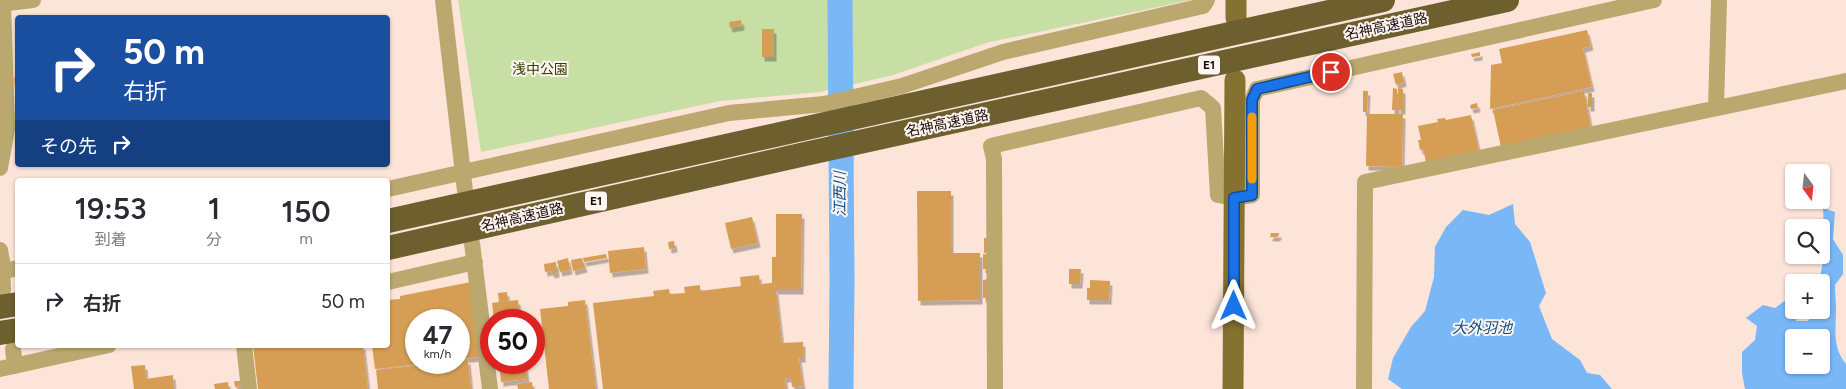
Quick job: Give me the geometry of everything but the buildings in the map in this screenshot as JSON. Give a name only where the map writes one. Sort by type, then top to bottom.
[{"type":"highway","name":"名神高速道路","points":[[390,221],[796,130],[906,95],[1383,0]]},
{"type":"highway","name":"名神高速道路","points":[[390,248],[911,130],[1506,0]]},
{"type":"main road","points":[[1234,389],[1236,80]]},
{"type":"street","points":[[0,168],[7,129],[1,4],[33,0]]},
{"type":"street","points":[[443,0],[465,191]]},
{"type":"street","points":[[390,189],[729,113],[906,95],[1003,52],[1203,6],[1207,0]]},
{"type":"street","points":[[995,389],[994,159],[991,146],[1201,98],[1213,108],[1218,195],[1234,198],[1252,195],[1252,100],[1257,89],[1654,0]]},
{"type":"street","points":[[1716,108],[1719,0]]},
{"type":"street","points":[[1364,389],[1365,182],[1846,81]]},
{"type":"street","points":[[472,243],[490,389]]},
{"type":"street","points":[[0,250],[6,270],[7,300]]},
{"type":"street","points":[[390,282],[475,262]]},
{"type":"street","points":[[10,338],[8,368],[95,348]]},
{"type":"street","points":[[244,348],[249,389]]},
{"type":"green space","name":"浅中公園","points":[[458,0],[1191,0],[986,43],[893,75],[820,92],[720,101],[481,152]]},
{"type":"water","name":"大外羽池","points":[[1513,204],[1515,224],[1530,242],[1546,293],[1539,306],[1552,339],[1580,360],[1587,373],[1600,375],[1612,389],[1402,389],[1388,379],[1393,358],[1411,327],[1425,311],[1434,277],[1435,247],[1446,227],[1463,210],[1489,215]]},
{"type":"water","points":[[1823,209],[1826,209],[1835,212],[1833,239],[1843,255],[1843,274],[1835,285],[1835,331],[1839,351],[1846,364],[1846,389],[1745,389],[1742,373],[1742,352],[1755,340],[1757,326],[1746,318],[1763,305],[1775,308],[1785,301],[1785,319],[1808,321],[1809,319],[1830,319],[1830,274],[1821,274],[1822,264],[1830,264],[1830,219],[1824,219]]},
{"type":"waterway","name":"江西川","points":[[840,0],[841,389]]},
{"type":"slow traffic","points":[[1252,117],[1252,179]]},
{"type":"route","points":[[1234,306],[1234,198],[1252,195],[1252,100],[1257,89],[1331,72]]}]
